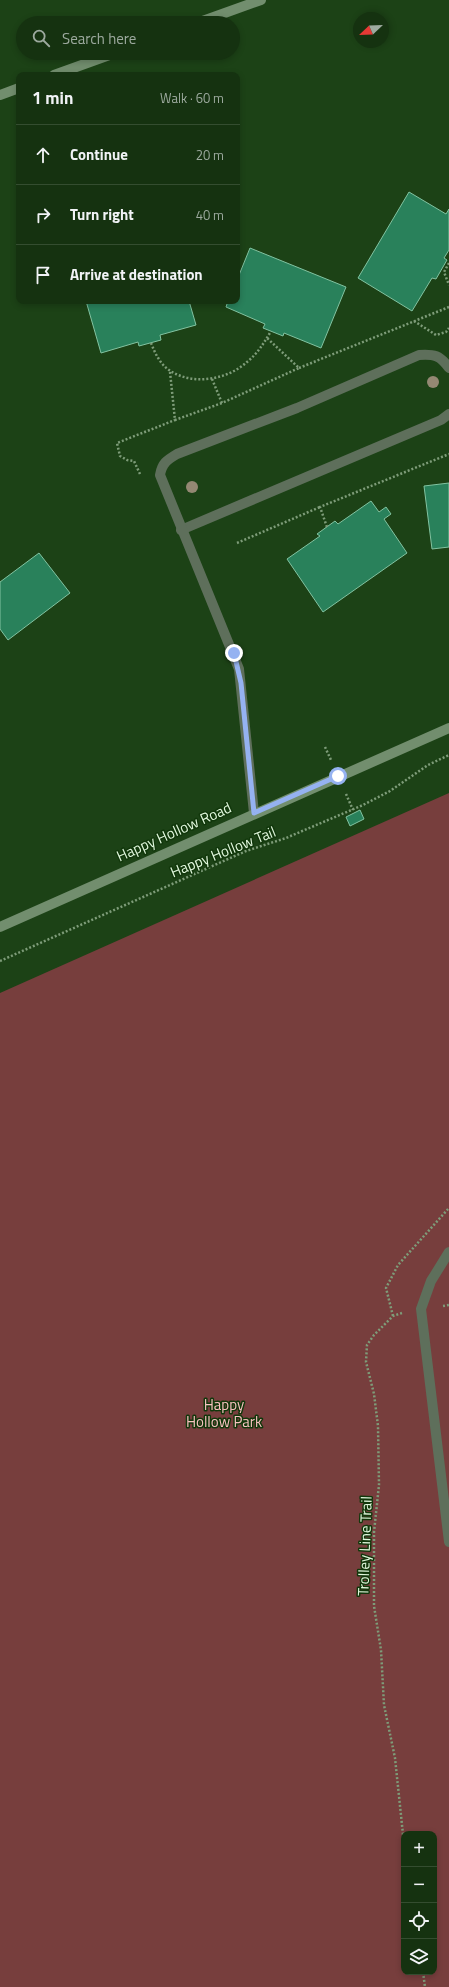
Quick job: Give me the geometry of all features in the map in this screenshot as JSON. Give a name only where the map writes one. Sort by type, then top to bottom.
[{"type":"main road","points":[[216,16],[261,0]]},
{"type":"main road","points":[[62,72],[95,60]]},
{"type":"main road","points":[[0,94],[16,89]]},
{"type":"main road","name":"Happy Hollow Road","points":[[0,927],[254,813],[449,728]]},
{"type":"lane","points":[[254,813],[239,668],[181,530],[160,475],[161,466],[167,460],[297,408],[419,355],[432,354],[439,358],[449,368]]},
{"type":"lane","points":[[181,530],[441,420],[449,414]]},
{"type":"lane","points":[[449,1252],[431,1281],[421,1309],[449,1542]]},
{"type":"path","points":[[449,263],[444,272],[449,284]]},
{"type":"path","points":[[143,479],[134,461],[127,460],[120,456],[117,443],[222,403],[299,368],[449,307]]},
{"type":"path","points":[[413,321],[436,335],[446,332],[449,328]]},
{"type":"path","points":[[150,343],[160,361],[170,371],[184,377],[212,379],[222,376],[246,364],[256,354],[271,331]]},
{"type":"path","points":[[267,338],[299,368]]},
{"type":"path","points":[[170,371],[175,420]]},
{"type":"path","points":[[212,379],[222,403]]},
{"type":"path","points":[[236,543],[449,454]]},
{"type":"path","points":[[320,507],[327,527]]},
{"type":"path","name":"Happy Hollow Tail","points":[[0,961],[246,851],[286,838],[353,810],[390,791],[428,765],[449,755]]},
{"type":"path","points":[[349,800],[353,810]]},
{"type":"path","points":[[449,1208],[398,1265],[386,1288],[393,1316],[421,1309],[449,1305]]},
{"type":"path","name":"Trolley Line Trail","points":[[393,1316],[367,1345],[366,1362],[374,1394],[378,1426],[379,1485],[374,1532],[374,1606],[381,1650],[384,1705],[395,1758],[403,1831]]},
{"type":"path","points":[[423,1975],[425,1987]]},
{"type":"green space","name":"Happy Hollow Park","points":[[449,793],[449,1987],[0,1987],[0,993]]},
{"type":"building","points":[[409,192],[446,214],[449,209],[449,250],[444,258],[447,260],[436,279],[432,278],[412,311],[358,278]]},
{"type":"building","points":[[250,248],[346,287],[321,348],[284,333],[283,336],[263,328],[265,324],[226,307],[227,304],[240,304],[240,273]]},
{"type":"building","points":[[87,304],[190,304],[196,325],[160,335],[161,340],[139,346],[138,342],[101,353]]},
{"type":"building","points":[[449,483],[449,547],[432,549],[424,486]]},
{"type":"building","points":[[371,501],[379,512],[386,507],[391,514],[384,519],[407,553],[323,612],[287,559],[320,536],[317,534],[335,521],[338,524]]},
{"type":"building","points":[[39,553],[70,593],[8,640],[0,629],[0,582]]},
{"type":"building","points":[[360,810],[364,819],[350,826],[346,817]]},
{"type":"route","points":[[234,653],[239,668],[241,683],[254,813],[338,776]]}]
